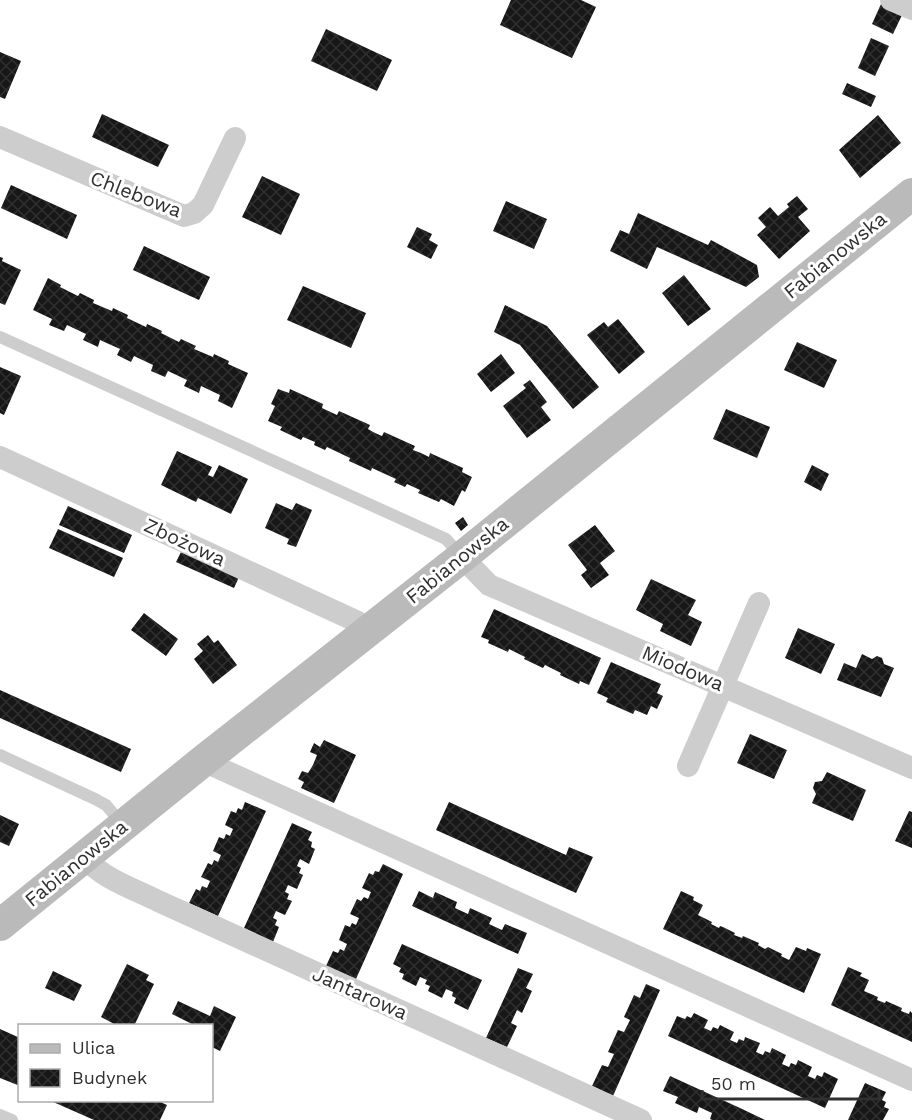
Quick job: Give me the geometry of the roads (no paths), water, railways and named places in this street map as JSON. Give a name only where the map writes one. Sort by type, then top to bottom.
[{"type":"street","points":[[891,0],[912,9]]},
{"type":"street","name":"Chlebowa","points":[[0,137],[184,216],[194,213],[203,205],[235,138]]},
{"type":"street","name":"Fabianowska","points":[[0,925],[203,761],[462,557],[912,194]]},
{"type":"street","name":"Zbożowa","points":[[0,457],[358,622],[367,632]]},
{"type":"street","name":"Miodowa","points":[[462,557],[489,585],[912,768]]},
{"type":"street","points":[[687,766],[759,603]]},
{"type":"street","points":[[203,761],[912,1080]]},
{"type":"street","name":"Jantarowa","points":[[84,857],[94,869],[158,901],[641,1120]]},
{"type":"lane","points":[[0,337],[446,538],[462,557]]},
{"type":"lane","points":[[0,755],[106,805],[123,825]]},
{"type":"lane","points":[[0,1115],[12,1120]]}]
